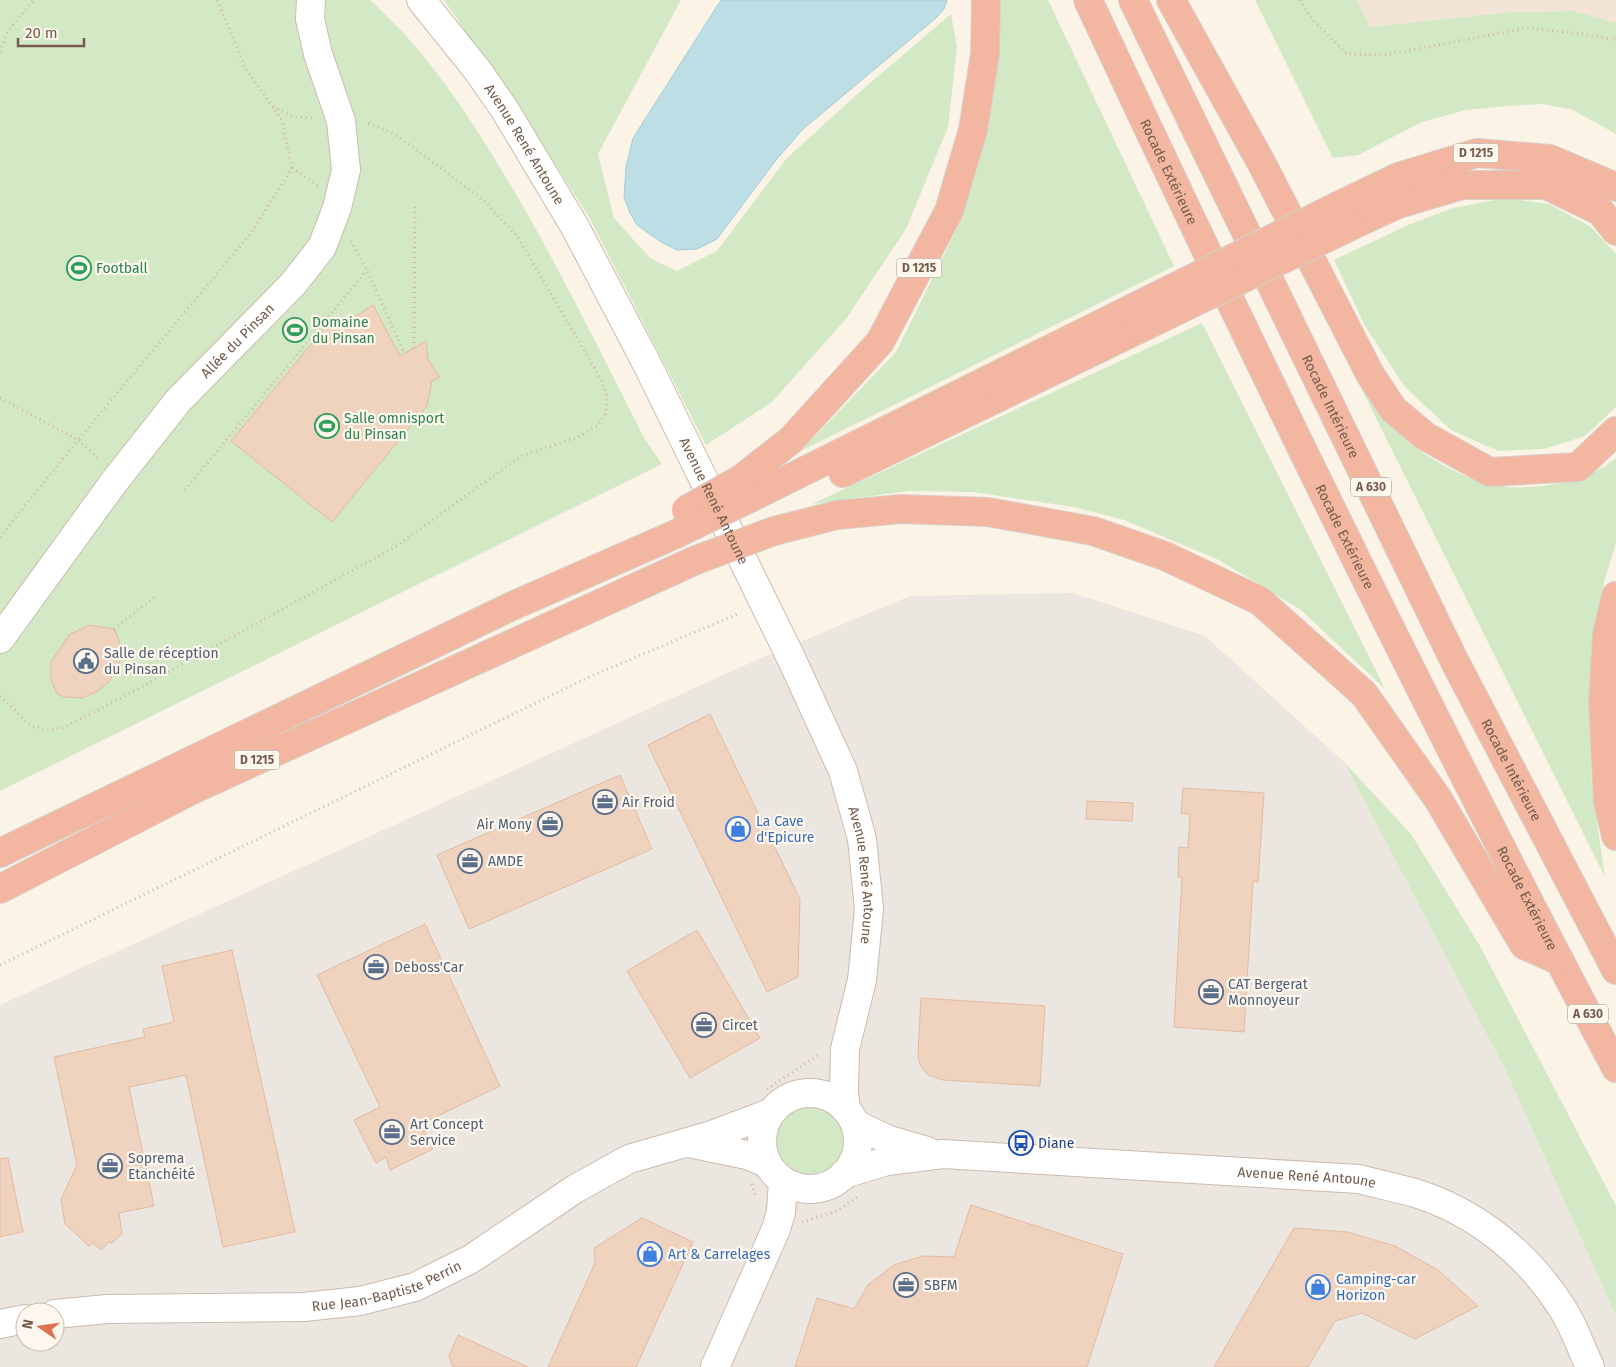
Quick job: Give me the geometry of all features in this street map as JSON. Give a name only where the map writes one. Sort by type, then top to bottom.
[{"type":"highway","name":"D 1215","points":[[757,505],[790,440],[880,342],[949,211],[973,130],[985,54],[986,0]]},
{"type":"highway","name":"Rocade Extérieure","points":[[1088,0],[1201,242],[1418,686],[1616,1068]]},
{"type":"highway","name":"Rocade Intérieure","points":[[1133,0],[1455,662],[1616,970]]},
{"type":"highway","points":[[1171,0],[1262,164],[1370,374],[1393,409],[1425,436],[1490,472],[1578,467],[1616,431]]},
{"type":"highway","name":"D 1215","points":[[0,853],[510,607],[682,541],[757,505],[1346,216],[1398,177],[1477,153],[1550,159],[1616,187]]},
{"type":"highway","points":[[1346,216],[1398,204],[1462,185],[1546,184],[1600,211],[1616,230]]},
{"type":"highway","points":[[682,541],[757,505],[837,515],[901,509],[988,512],[1093,531],[1165,556],[1260,601],[1364,694],[1438,799],[1524,944],[1560,961]]},
{"type":"highway","name":"D 1215","points":[[0,889],[194,788],[518,639],[682,541]]},
{"type":"highway","points":[[1616,596],[1607,634],[1603,703],[1608,802],[1616,836]]},
{"type":"street","name":"Allée du Pinsan","points":[[0,639],[119,476],[178,401],[293,284],[322,247],[335,214],[346,170],[340,117],[318,54],[310,19],[311,0]]},
{"type":"street","name":"Avenue René Antoune","points":[[421,0],[478,71],[505,110],[574,227],[652,375],[792,660],[843,771],[862,839],[869,909],[862,980],[845,1049],[844,1092],[850,1117],[890,1140],[944,1154]]},
{"type":"street","name":"Avenue René Antoune","points":[[800,1094],[829,1068],[845,1049]]},
{"type":"street","points":[[715,1367],[776,1229],[781,1212],[765,1174],[762,1142],[764,1127],[770,1113],[781,1102],[800,1094],[812,1092],[828,1096],[842,1104],[858,1133],[858,1150],[851,1165],[844,1174],[826,1186],[811,1189],[796,1187],[765,1174]]},
{"type":"street","name":"Rue Jean-Baptiste Perrin","points":[[65,1313],[107,1309],[304,1307],[360,1301],[415,1287],[471,1259],[575,1189],[629,1159],[686,1143],[770,1113]]},
{"type":"street","name":"Rue Jean-Baptiste Perrin","points":[[686,1143],[740,1153],[765,1174]]},
{"type":"street","name":"Avenue René Antoune","points":[[844,1174],[887,1161],[944,1154],[1359,1180],[1416,1194],[1462,1213],[1503,1239],[1536,1273],[1563,1309],[1590,1367]]},
{"type":"street","points":[[776,1229],[798,1201],[811,1189]]},
{"type":"street","points":[[0,1324],[15,1322]]},
{"type":"path","points":[[0,52],[8,31],[34,0]]},
{"type":"path","points":[[217,0],[246,69],[282,120],[292,168],[318,186],[335,214],[367,270],[404,353]]},
{"type":"path","points":[[1300,0],[1309,16],[1347,54],[1384,55],[1528,28],[1616,39]]},
{"type":"path","points":[[0,696],[31,726],[48,730],[63,728],[123,698],[387,552],[521,456],[578,437],[597,426],[606,413],[607,397],[602,379],[517,236],[484,201],[394,134],[356,118],[294,118],[273,107]]},
{"type":"path","points":[[0,536],[251,233],[292,168]]},
{"type":"path","points":[[414,348],[415,207]]},
{"type":"path","points":[[185,490],[367,270]]},
{"type":"path","points":[[0,398],[78,440],[119,476]]},
{"type":"path","points":[[114,629],[157,595]]},
{"type":"path","points":[[736,604],[740,613],[745,616]]},
{"type":"path","points":[[0,965],[589,677],[740,613]]},
{"type":"path","points":[[758,1204],[751,1182],[765,1174]]},
{"type":"shaded area","points":[[1357,0],[1616,0],[1616,23],[1574,11],[1511,12],[1370,27]]},
{"type":"shaded area","points":[[1073,593],[1205,636],[1344,762],[1505,1069],[1616,1316],[1616,1367],[0,1367],[0,1005],[736,669],[910,596]]},
{"type":"green space","name":"Domaine du Pinsan","points":[[0,0],[370,0],[415,46],[435,71],[490,151],[555,263],[644,438],[662,464],[0,791]]},
{"type":"green space","points":[[444,0],[681,0],[598,154],[614,218],[650,258],[677,271],[717,251],[786,159],[863,89],[951,14],[957,47],[948,127],[906,229],[846,319],[772,402],[706,445],[589,217],[535,133]]},
{"type":"green space","points":[[999,0],[1048,0],[1174,266],[801,451],[896,352],[958,226],[979,163],[994,91]]},
{"type":"green space","points":[[1255,0],[1357,0],[1370,27],[1511,12],[1574,11],[1616,23],[1616,134],[1571,109],[1541,104],[1508,106],[1466,110],[1422,122],[1358,155],[1333,158]]},
{"type":"green space","points":[[1505,198],[1549,204],[1591,227],[1616,254],[1616,407],[1585,436],[1544,449],[1498,451],[1451,430],[1405,387],[1365,326],[1334,260],[1408,225],[1453,208]]},
{"type":"green space","points":[[1202,323],[1385,689],[1301,610],[1219,560],[1124,520],[1074,507],[973,492],[909,491],[812,504]]},
{"type":"green space","points":[[1352,370],[1385,417],[1406,439],[1450,469],[1485,483],[1517,487],[1554,484],[1588,474],[1616,458],[1616,543],[1604,582],[1593,643],[1589,714],[1592,788],[1605,877]]},
{"type":"green space","points":[[1344,762],[1411,834],[1480,946],[1616,1206],[1616,1316],[1505,1069]]},
{"type":"green space","points":[[809,1107],[822,1110],[833,1117],[840,1128],[843,1141],[840,1154],[833,1165],[822,1172],[809,1175],[796,1172],[785,1165],[778,1154],[775,1141],[778,1128],[785,1117],[796,1110]]},
{"type":"water","points":[[721,0],[947,0],[944,9],[936,18],[803,129],[776,160],[717,239],[697,249],[677,250],[661,242],[637,225],[624,197],[626,167],[633,138]]},
{"type":"building","name":"Salle omnisport du Pinsan","points":[[373,305],[400,356],[426,341],[428,359],[440,377],[432,381],[427,406],[332,522],[231,441],[328,324],[353,318]]},
{"type":"building","name":"Salle de réception du Pinsan","points":[[89,625],[114,629],[119,640],[120,661],[109,682],[96,692],[82,698],[65,697],[57,694],[51,680],[51,662],[69,635]]},
{"type":"building","points":[[710,714],[800,899],[798,977],[767,992],[648,745]]},
{"type":"building","points":[[620,775],[652,849],[469,929],[437,855]]},
{"type":"building","points":[[1183,788],[1264,793],[1258,882],[1253,881],[1244,1032],[1174,1027],[1182,877],[1178,877],[1179,847],[1188,848],[1190,814],[1181,814]]},
{"type":"building","points":[[1087,801],[1133,803],[1132,821],[1086,819]]},
{"type":"building","points":[[425,924],[500,1086],[421,1124],[433,1149],[390,1170],[386,1157],[376,1163],[354,1120],[380,1107],[317,975]]},
{"type":"building","points":[[697,930],[760,1038],[690,1078],[627,971]]},
{"type":"building","points":[[232,950],[295,1232],[223,1247],[186,1075],[129,1087],[154,1206],[119,1213],[122,1234],[112,1243],[109,1242],[101,1250],[93,1243],[89,1246],[65,1224],[61,1199],[77,1165],[54,1057],[145,1037],[143,1029],[174,1022],[162,966]]},
{"type":"building","points":[[921,998],[1045,1006],[1040,1086],[943,1080],[928,1075],[920,1065],[918,1054]]},
{"type":"building","points":[[8,1158],[23,1232],[0,1237],[0,1159]]},
{"type":"building","points":[[971,1205],[1123,1254],[1087,1367],[795,1367],[817,1298],[854,1309],[868,1285],[894,1265],[923,1256],[954,1257]]},
{"type":"building","points":[[642,1218],[693,1242],[636,1367],[548,1367],[595,1263],[594,1248]]},
{"type":"building","points":[[1294,1228],[1347,1232],[1395,1246],[1438,1270],[1478,1306],[1415,1339],[1362,1313],[1335,1321],[1308,1367],[1214,1367]]},
{"type":"building","points":[[458,1335],[528,1367],[453,1367],[449,1356]]},
{"type":"place","name":"Football","points":[[79,268]]},
{"type":"place","name":"Domaine du Pinsan","points":[[295,330]]},
{"type":"place","name":"Salle omnisport du Pinsan","points":[[327,426]]},
{"type":"place","name":"Salle de réception du Pinsan","points":[[86,661]]},
{"type":"place","name":"Air Froid","points":[[605,802]]},
{"type":"place","name":"Air Mony","points":[[550,824]]},
{"type":"place","name":"La Cave d'Epicure","points":[[738,829]]},
{"type":"place","name":"AMDE","points":[[470,861]]},
{"type":"place","name":"Deboss'Car","points":[[376,967]]},
{"type":"place","name":"CAT Bergerat Monnoyeur","points":[[1211,992]]},
{"type":"place","name":"Circet","points":[[704,1025]]},
{"type":"place","name":"Art Concept Service","points":[[392,1132]]},
{"type":"place","name":"Diane","points":[[1021,1143]]},
{"type":"place","name":"Soprema Etanchéité","points":[[110,1166]]},
{"type":"place","name":"Art & Carrelages","points":[[650,1254]]},
{"type":"place","name":"SBFM","points":[[906,1285]]},
{"type":"place","name":"Camping-car Horizon","points":[[1318,1287]]}]
